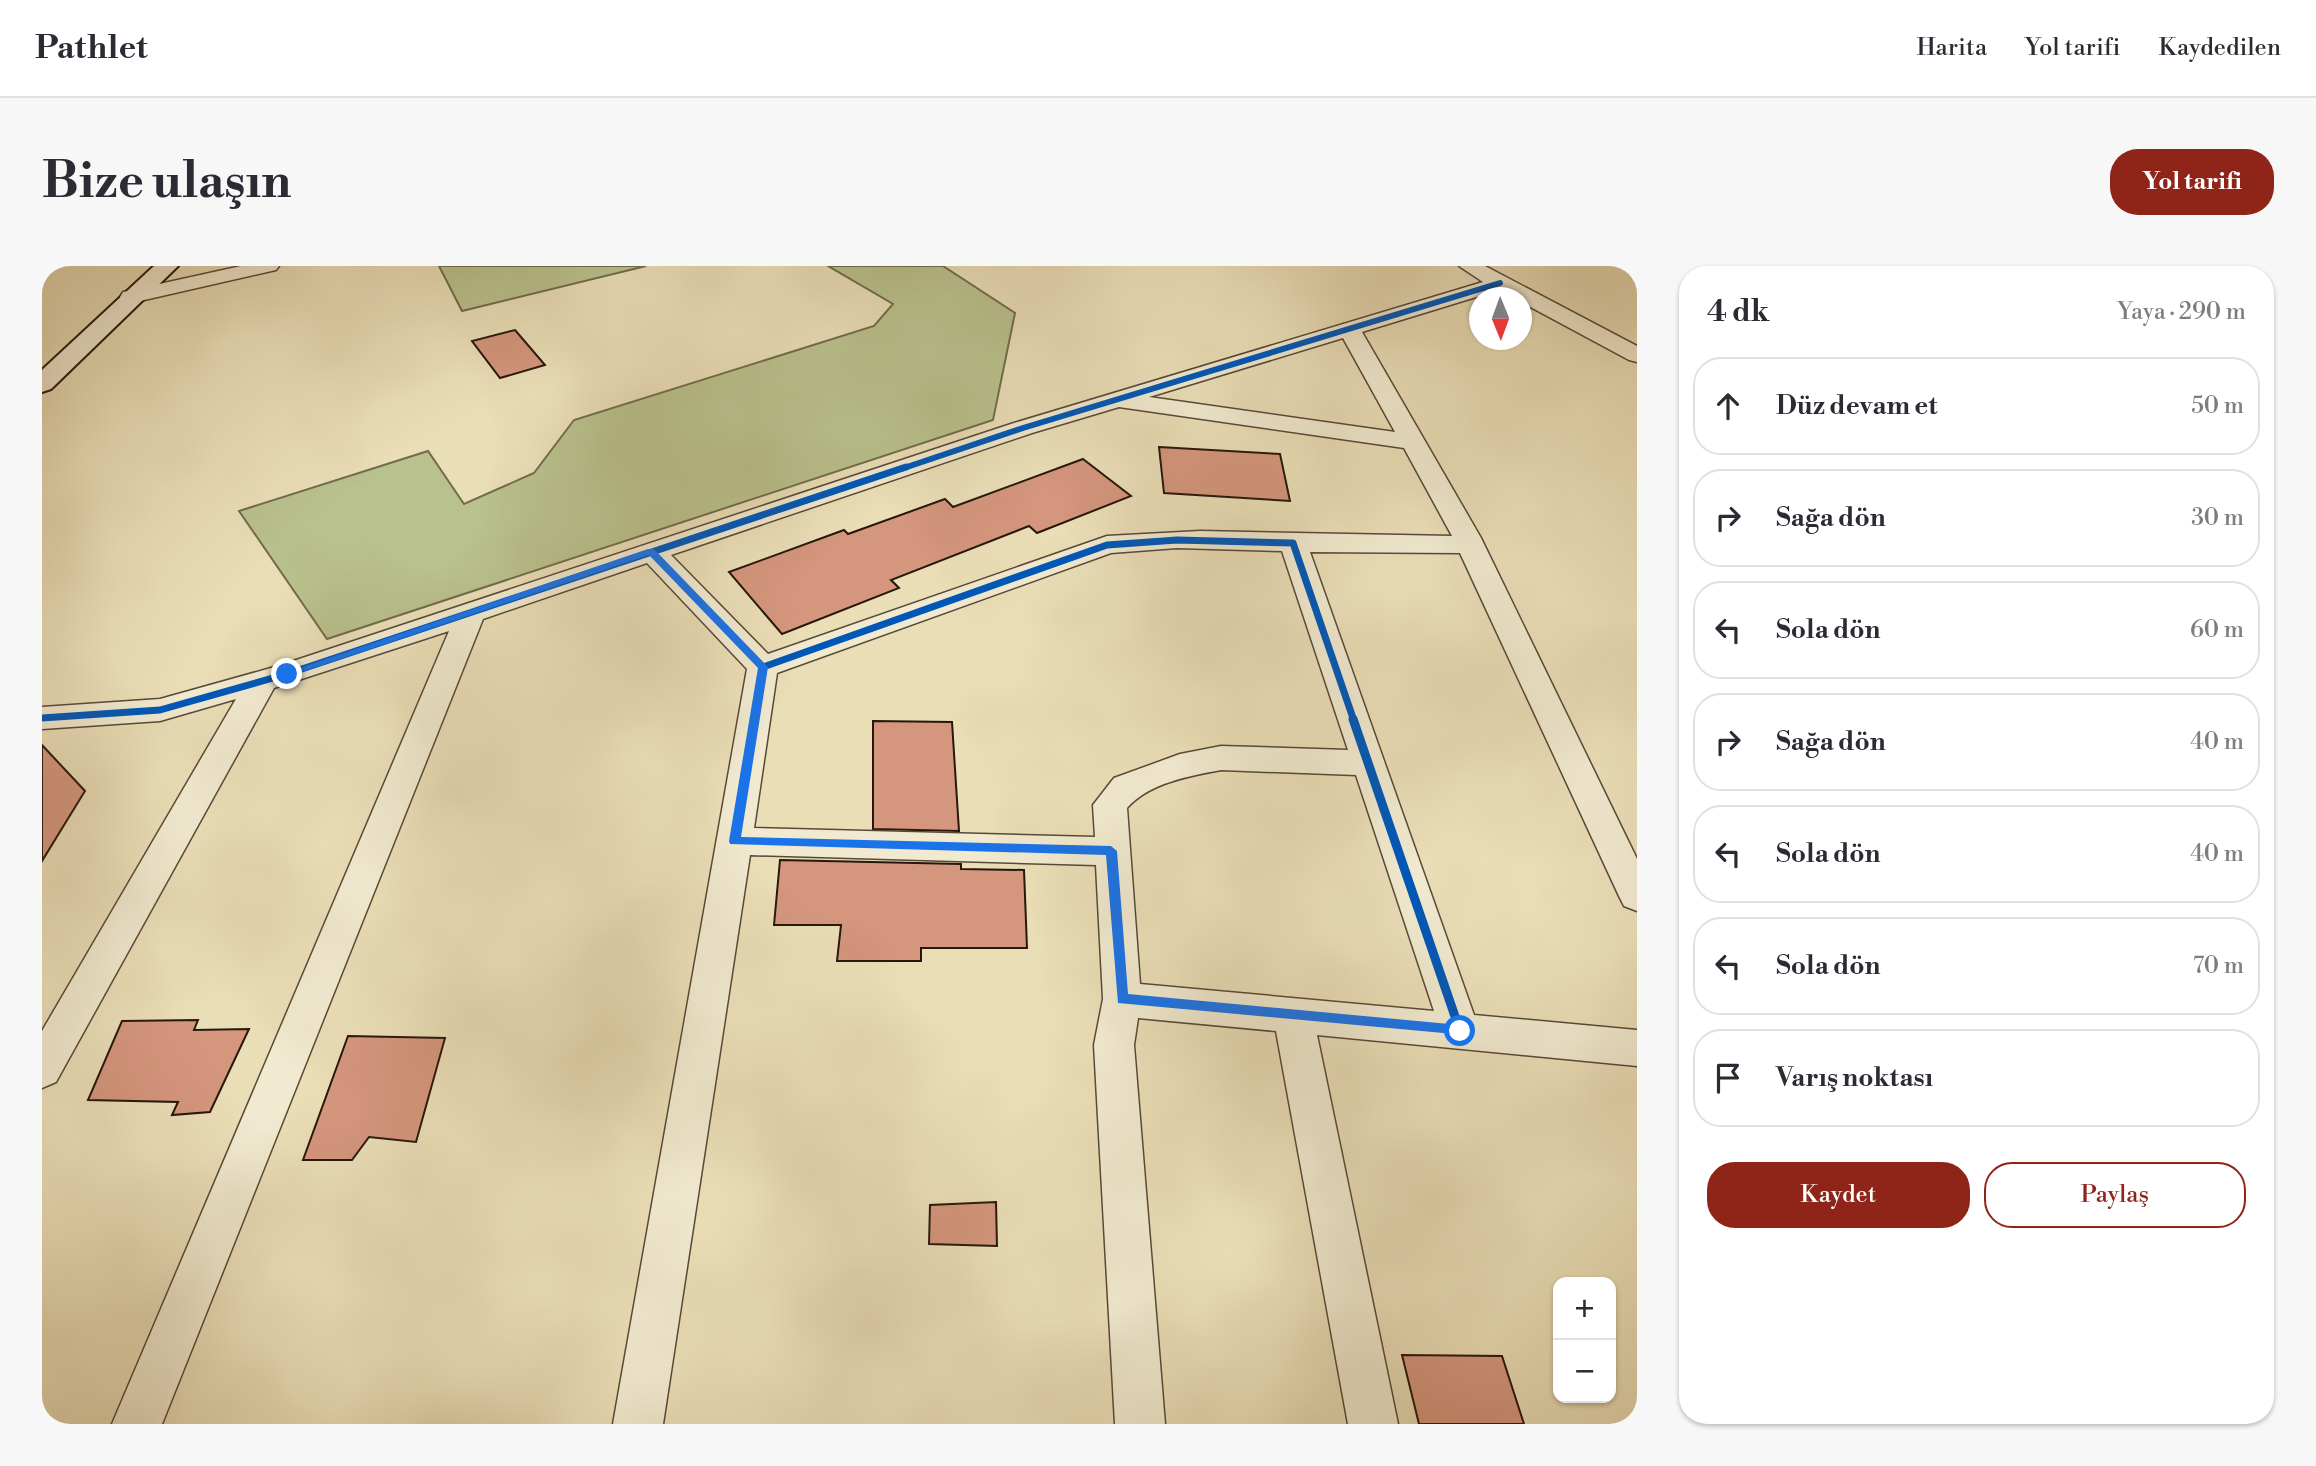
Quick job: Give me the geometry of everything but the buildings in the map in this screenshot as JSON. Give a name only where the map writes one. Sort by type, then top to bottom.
[{"type":"street","points":[[131,297],[155,266]]},
{"type":"street","points":[[42,384],[131,297],[167,266]]},
{"type":"street","points":[[131,297],[269,266]]},
{"type":"street","points":[[1469,266],[1637,355]]},
{"type":"street","points":[[42,718],[160,710],[263,680],[1116,400],[1500,282]]},
{"type":"street","points":[[1349,328],[1470,545],[1637,896]]},
{"type":"street","points":[[1116,400],[1413,442]]},
{"type":"street","points":[[763,667],[1107,545],[1152,538],[1181,538],[1293,543],[1470,545]]},
{"type":"street","points":[[1293,543],[1460,1031]]},
{"type":"street","points":[[651,551],[763,667]]},
{"type":"street","points":[[137,1424],[471,612]]},
{"type":"street","points":[[638,1424],[763,667]]},
{"type":"street","points":[[42,1069],[263,680]]},
{"type":"street","points":[[1140,1424],[1114,1045],[1122,999],[1110,805],[1126,787],[1180,766],[1221,758],[1368,763]]},
{"type":"street","points":[[734,841],[1111,851]]},
{"type":"street","points":[[1122,999],[1637,1048]]},
{"type":"street","points":[[1293,1015],[1373,1424]]},
{"type":"green space","points":[[439,266],[646,266],[462,311]]},
{"type":"green space","points":[[828,266],[943,266],[1015,313],[993,420],[327,639],[239,511],[428,451],[464,504],[534,473],[574,420],[874,326],[893,304]]},
{"type":"cycle path","points":[[42,718],[160,710],[287,674],[1023,428],[1500,283]]},
{"type":"cycle path","points":[[763,667],[1107,545],[1177,540],[1293,543],[1460,1031]]},
{"type":"route","points":[[287,674],[651,551],[763,667],[734,841],[1111,851],[1122,999],[1460,1031]]}]
